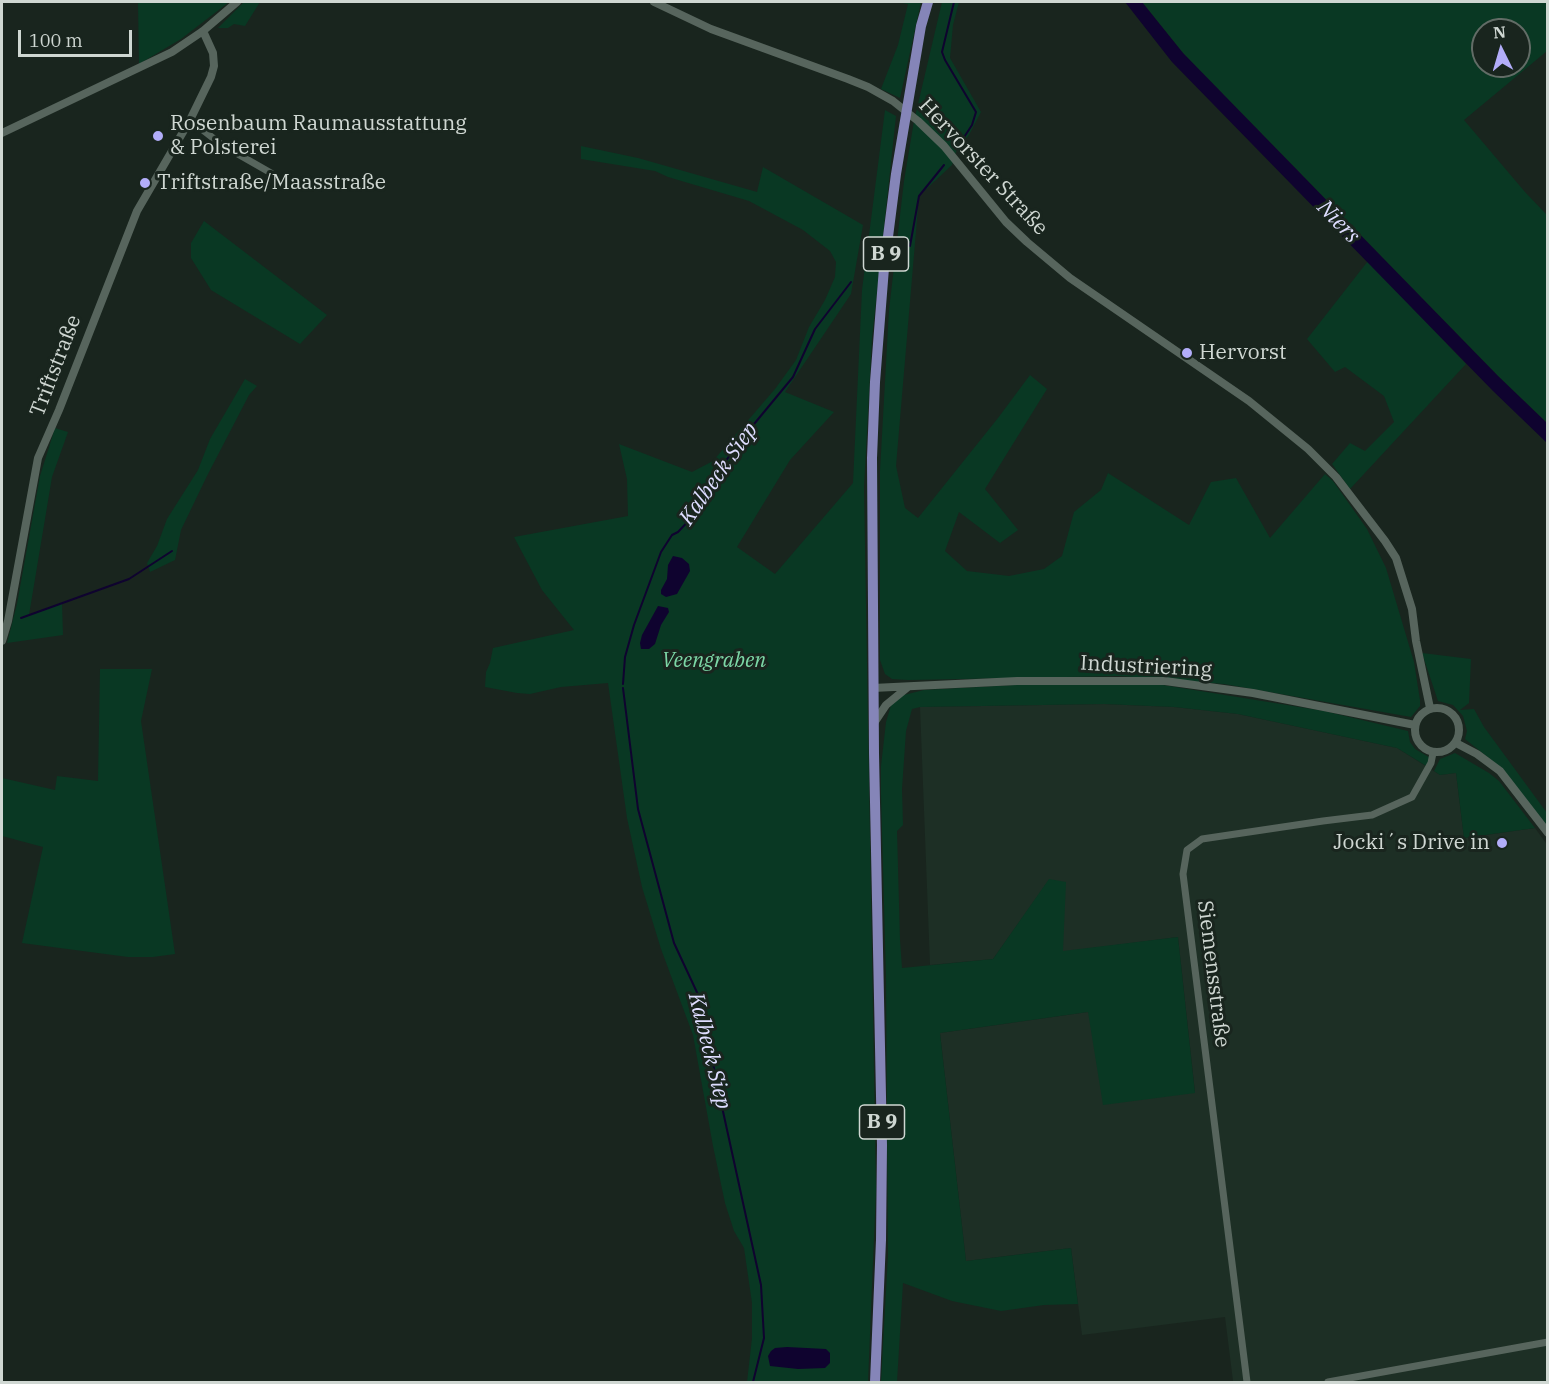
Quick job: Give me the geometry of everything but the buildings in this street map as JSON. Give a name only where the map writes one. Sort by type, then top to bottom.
[{"type":"main road","name":"B 9","points":[[875,1383],[881,1251],[882,1145],[873,688],[872,470],[875,382],[888,232],[909,92],[928,2]]},
{"type":"street","points":[[2,133],[172,52],[203,31],[237,2]]},
{"type":"street","name":"Hervorster Straße","points":[[654,2],[711,29],[868,87],[893,101],[944,146],[1006,222],[1027,242],[1070,278],[1249,401],[1308,449],[1336,477],[1396,558],[1412,609],[1414,631],[1430,708]]},
{"type":"street","name":"Triftstraße","points":[[2,641],[8,621],[38,458],[137,211],[190,120],[214,66],[213,53],[203,31]]},
{"type":"street","points":[[190,120],[222,145],[271,173]]},
{"type":"street","name":"Industriering","points":[[873,688],[1017,681],[1165,681],[1253,693],[1415,725]]},
{"type":"street","points":[[874,723],[886,705],[908,686]]},
{"type":"street","points":[[1430,708],[1445,709],[1456,717],[1460,730],[1456,743],[1446,751],[1433,753],[1422,747],[1415,737],[1415,725],[1421,714],[1430,708]]},
{"type":"street","points":[[1456,743],[1477,754],[1500,771],[1548,833]]},
{"type":"street","name":"Siemensstraße","points":[[1247,1383],[1183,874],[1187,850],[1202,839],[1372,815],[1412,797],[1431,763],[1433,753]]},
{"type":"street","points":[[1328,1383],[1548,1342]]},
{"type":"shaded area","points":[[1104,704],[1174,707],[1238,714],[1397,748],[1440,775],[1456,773],[1464,838],[1535,828],[1548,846],[1547,1382],[1222,1382],[1233,1381],[1225,1317],[1082,1335],[1071,1248],[966,1261],[940,1033],[1088,1012],[1195,1092],[1178,937],[1062,952],[1049,880],[993,959],[930,965],[920,707]]},
{"type":"green space","points":[[138,2],[229,2],[181,39],[139,64]]},
{"type":"green space","points":[[244,2],[260,2],[245,26],[234,24],[228,28],[218,28]]},
{"type":"green space","points":[[897,2],[921,2],[900,98],[881,89],[898,45],[908,4]]},
{"type":"green space","points":[[942,2],[959,2],[953,25],[950,58],[981,112],[969,135],[956,152],[952,165],[919,196],[896,466],[905,508],[918,518],[1030,375],[1047,389],[985,489],[1018,530],[1000,543],[959,512],[945,551],[967,571],[1009,576],[1044,569],[1062,556],[1074,512],[1101,490],[1108,473],[1189,525],[1211,482],[1236,478],[1270,538],[1325,474],[1333,481],[1367,529],[1386,568],[1414,662],[1420,706],[1411,717],[1224,684],[1120,676],[908,680],[892,679],[885,674],[880,660],[880,471],[889,310],[904,181],[914,121]]},
{"type":"green space","points":[[1142,2],[1547,2],[1547,51],[1531,64],[1531,18],[1471,18],[1471,78],[1515,78],[1464,120],[1525,192],[1547,213],[1547,423],[1498,376],[1183,53]]},
{"type":"green space","name":"Veengraben","points":[[885,110],[896,116],[872,338],[864,487],[876,1190],[868,1382],[747,1382],[752,1338],[752,1303],[744,1248],[734,1231],[725,1203],[693,1035],[661,949],[642,887],[627,818],[608,683],[561,687],[530,694],[517,693],[485,687],[486,672],[493,648],[574,630],[542,590],[514,537],[628,516],[627,479],[619,444],[692,472],[713,461],[775,389],[796,360],[809,327],[835,277],[836,262],[830,251],[803,230],[749,201],[655,171],[581,159],[581,146],[638,158],[757,192],[763,167],[863,225],[851,294],[785,392],[834,412],[790,460],[737,547],[775,574],[853,483],[862,290]]},
{"type":"green space","points":[[204,221],[327,315],[300,344],[211,290],[191,258],[191,243]]},
{"type":"green space","points":[[1368,261],[1466,364],[1350,489],[1332,464],[1350,443],[1365,451],[1394,422],[1384,396],[1345,367],[1335,372],[1307,339]]},
{"type":"green space","points":[[245,379],[257,386],[249,395],[181,530],[175,560],[150,572],[147,563],[157,546],[167,519],[198,470],[210,439]]},
{"type":"green space","points":[[55,428],[68,432],[52,477],[29,615],[62,603],[63,635],[7,643],[17,604],[40,476]]},
{"type":"green space","points":[[1422,653],[1471,659],[1469,703],[1460,710],[1474,709],[1484,727],[1547,813],[1547,829],[1500,767],[1465,739],[1467,731],[1463,716],[1453,705],[1438,701]]},
{"type":"green space","points":[[100,669],[152,669],[141,721],[175,954],[128,957],[22,943],[43,847],[2,836],[2,778],[55,790],[57,776],[98,781]]},
{"type":"green space","points":[[1033,684],[1163,685],[1324,711],[1408,731],[1410,742],[1415,749],[1432,759],[1428,767],[1397,748],[1238,714],[1174,707],[1104,704],[912,709],[906,731],[902,789],[903,825],[897,831],[902,968],[993,959],[1049,879],[1066,882],[1063,951],[1178,937],[1195,1093],[1103,1105],[1088,1012],[940,1033],[966,1261],[1071,1248],[1078,1304],[1044,1305],[1001,1311],[952,1301],[903,1283],[897,1382],[881,1382],[888,1255],[886,977],[881,795],[881,766],[886,722],[892,702],[900,696],[924,690]]},
{"type":"green space","points":[[1455,753],[1499,781],[1535,828],[1464,838],[1456,773],[1440,775],[1434,771],[1440,759]]},
{"type":"water","name":"Niers","points":[[1125,2],[1142,2],[1183,53],[1498,376],[1547,423],[1547,443],[1493,391],[1172,62]]},
{"type":"water","points":[[673,556],[682,558],[689,564],[690,571],[677,594],[666,597],[661,594],[661,590],[667,579],[668,565]]},
{"type":"water","points":[[658,606],[668,608],[669,612],[661,625],[655,644],[649,649],[641,649],[642,635]]},
{"type":"water","points":[[775,1348],[826,1349],[830,1353],[830,1363],[825,1368],[798,1369],[770,1366],[768,1356],[771,1351]]},
{"type":"waterway","name":"Kalbeck Siep","points":[[954,2],[942,52],[976,112],[972,125],[957,148]]},
{"type":"waterway","name":"Kalbeck Siep","points":[[910,246],[919,196],[944,165]]},
{"type":"waterway","name":"Kalbeck Siep","points":[[623,684],[625,657],[634,625],[661,552],[672,535],[678,532],[694,515],[698,500],[740,441],[793,377],[815,329],[851,282]]},
{"type":"waterway","points":[[21,618],[129,579],[172,551]]},
{"type":"waterway","name":"Kalbeck Siep","points":[[623,688],[638,809],[674,943],[701,1001],[761,1285],[764,1338],[753,1382]]},
{"type":"place","name":"Rosenbaum Raumausstattung & Polsterei","points":[[158,136]]},
{"type":"place","name":"Triftstraße/Maasstraße","points":[[145,183]]},
{"type":"place","name":"Hervorst","points":[[1187,353]]},
{"type":"place","name":"Jocki´s Drive in","points":[[1502,843]]}]
